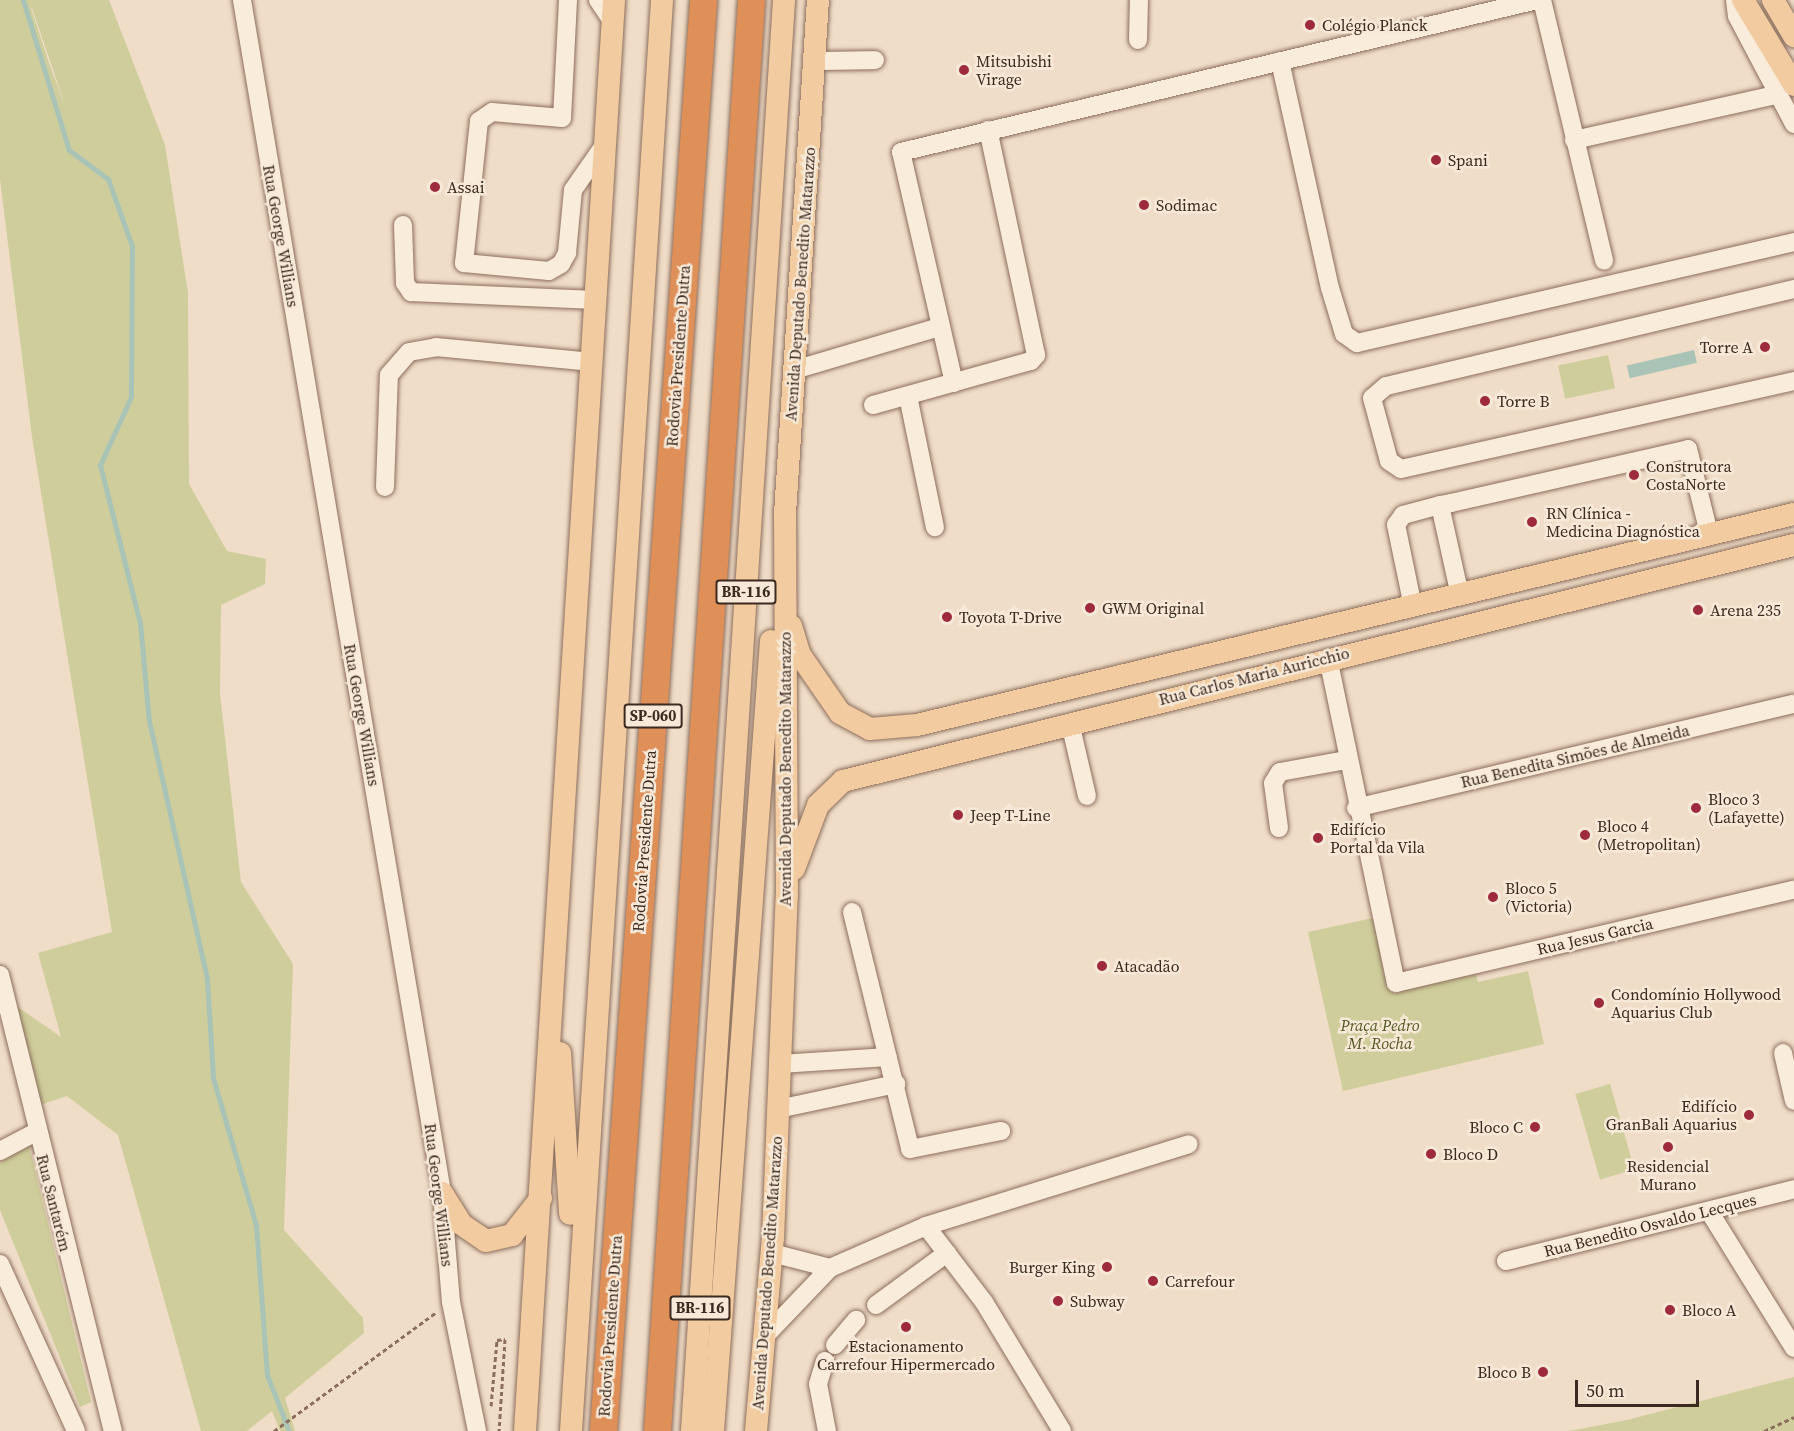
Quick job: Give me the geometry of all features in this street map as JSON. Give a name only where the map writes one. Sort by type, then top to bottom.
[{"type":"highway","name":"Rodovia Presidente Dutra","points":[[603,1431],[703,0]]},
{"type":"highway","name":"SP-060","points":[[657,1431],[751,0]]},
{"type":"main road","name":"Rodovia Presidente Dutra","points":[[571,1431],[662,0]]},
{"type":"main road","name":"BR-116","points":[[692,1431],[784,0]]},
{"type":"main road","name":"Avenida Deputado Benedito Matarazzo","points":[[757,1421],[772,1253],[787,896],[783,603],[785,514],[818,0]]},
{"type":"main road","points":[[1743,0],[1785,90]]},
{"type":"main road","points":[[1773,0],[1794,36]]},
{"type":"main road","points":[[525,1431],[614,11]]},
{"type":"main road","points":[[713,1431],[762,739],[785,514]]},
{"type":"main road","name":"Rua Carlos Maria Auricchio","points":[[783,603],[800,655],[818,687],[840,713],[870,729],[917,725],[1412,602],[1794,514]]},
{"type":"main road","name":"Rua Carlos Maria Auricchio","points":[[787,896],[800,844],[818,805],[843,782],[1328,658],[1794,545]]},
{"type":"main road","points":[[1328,658],[1343,619]]},
{"type":"main road","points":[[553,1007],[569,1142],[575,1342]]},
{"type":"main road","points":[[442,1193],[461,1224],[486,1241],[512,1235],[541,1198]]},
{"type":"street","name":"Rua George Willians","points":[[242,0],[442,1193],[452,1302],[477,1431]]},
{"type":"street","points":[[568,0],[562,118],[484,115],[474,154],[464,263],[549,272],[567,253],[573,190],[580,173],[605,144]]},
{"type":"street","points":[[598,0],[614,11]]},
{"type":"street","points":[[1138,40],[1139,0]]},
{"type":"street","points":[[954,383],[939,327],[901,152],[1537,0]]},
{"type":"street","points":[[1542,0],[1604,261]]},
{"type":"street","points":[[1735,0],[1737,16],[1785,90],[1794,124]]},
{"type":"street","points":[[814,61],[875,60]]},
{"type":"street","points":[[1280,61],[1330,288],[1344,334],[1357,343],[1794,242]]},
{"type":"street","points":[[1574,140],[1785,90]]},
{"type":"street","points":[[873,405],[1031,361],[1036,355],[988,130]]},
{"type":"street","points":[[402,225],[405,283],[411,292],[596,300]]},
{"type":"street","points":[[1794,289],[1386,386],[1372,398],[1389,461],[1401,469],[1794,381]]},
{"type":"street","points":[[794,370],[939,327]]},
{"type":"street","points":[[385,487],[389,375],[409,352],[436,347],[592,362]]},
{"type":"street","points":[[908,396],[934,527]]},
{"type":"street","points":[[1412,602],[1396,525],[1404,515],[1440,505],[1688,449],[1709,533]]},
{"type":"street","points":[[1440,505],[1459,591]]},
{"type":"street","points":[[1328,658],[1356,808]]},
{"type":"street","name":"Rua Benedita Simões de Almeida","points":[[1356,808],[1794,704]]},
{"type":"street","points":[[1070,723],[1087,796]]},
{"type":"street","points":[[1279,828],[1273,783],[1280,772],[1347,760]]},
{"type":"street","name":"Rua Jesus Garcia","points":[[1356,808],[1396,983],[1794,890]]},
{"type":"street","points":[[852,912],[896,1084],[910,1149],[1000,1131]]},
{"type":"street","name":"Rua Santarém","points":[[0,975],[36,1132],[113,1431]]},
{"type":"street","points":[[1783,1053],[1794,1101]]},
{"type":"street","points":[[780,1064],[888,1057]]},
{"type":"street","points":[[778,1109],[896,1084]]},
{"type":"street","points":[[0,1150],[36,1132]]},
{"type":"street","points":[[765,1336],[830,1268],[926,1226],[1189,1144]]},
{"type":"street","name":"Rua Benedito Osvaldo Lecques","points":[[1506,1261],[1794,1189]]},
{"type":"street","points":[[1709,1211],[1794,1348]]},
{"type":"street","points":[[926,1226],[984,1302],[1062,1431]]},
{"type":"street","points":[[772,1253],[830,1268]]},
{"type":"street","points":[[876,1305],[946,1253]]},
{"type":"street","points":[[0,1264],[76,1431]]},
{"type":"street","points":[[835,1345],[856,1320]]},
{"type":"street","points":[[825,1361],[818,1384],[827,1431]]},
{"type":"street","points":[[757,1421],[770,1431]]},
{"type":"path","points":[[274,1431],[452,1302]]},
{"type":"path","points":[[490,1414],[497,1340],[505,1339],[499,1431]]},
{"type":"path","points":[[1764,1431],[1794,1417]]},
{"type":"green space","points":[[0,0],[109,0],[165,145],[188,293],[189,484],[227,551],[266,559],[265,584],[221,605],[220,693],[241,882],[293,964],[284,1230],[363,1318],[364,1333],[285,1398],[295,1431],[280,1431],[272,1411],[247,1431],[201,1431],[118,1135],[67,1096],[40,1105],[15,1005],[61,1037],[38,953],[112,932],[32,437],[0,179]],"holes":[[[32,8],[66,108],[49,63]]]},
{"type":"green space","points":[[1608,355],[1615,388],[1565,399],[1558,366]]},
{"type":"green space","name":"Praça Pedro M. Rocha","points":[[1373,918],[1388,988],[1474,968],[1478,982],[1528,971],[1544,1044],[1343,1091],[1308,932]]},
{"type":"green space","points":[[1610,1084],[1635,1170],[1600,1179],[1575,1094]]},
{"type":"green space","points":[[29,1145],[91,1402],[80,1407],[0,1210],[0,1162]]},
{"type":"green space","points":[[1794,1377],[1794,1431],[1569,1431],[1627,1420]]},
{"type":"shaded area","points":[[1694,350],[1697,363],[1630,378],[1627,366]]},
{"type":"waterway","points":[[23,0],[69,150],[108,179],[132,246],[131,397],[100,465],[140,623],[149,721],[207,979],[213,1078],[256,1225],[267,1375],[289,1431]]},
{"type":"place","name":"Colégio Planck","points":[[1310,25]]},
{"type":"place","name":"Mitsubishi Virage","points":[[964,70]]},
{"type":"place","name":"Spani","points":[[1436,160]]},
{"type":"place","name":"Assai","points":[[435,187]]},
{"type":"place","name":"Sodimac","points":[[1144,205]]},
{"type":"place","name":"Torre A","points":[[1765,347]]},
{"type":"place","name":"Torre B","points":[[1485,401]]},
{"type":"place","name":"Construtora CostaNorte","points":[[1634,475]]},
{"type":"place","name":"RN Clínica - Medicina Diagnóstica","points":[[1532,522]]},
{"type":"place","name":"GWM Original","points":[[1090,608]]},
{"type":"place","name":"Arena 235","points":[[1698,610]]},
{"type":"place","name":"Toyota T-Drive","points":[[947,617]]},
{"type":"place","name":"Bloco 3 (Lafayette)","points":[[1696,808]]},
{"type":"place","name":"Jeep T-Line","points":[[958,815]]},
{"type":"place","name":"Bloco 4 (Metropolitan)","points":[[1585,835]]},
{"type":"place","name":"Edifício Portal da Vila","points":[[1318,838]]},
{"type":"place","name":"Bloco 5 (Victoria)","points":[[1493,897]]},
{"type":"place","name":"Atacadão","points":[[1102,966]]},
{"type":"place","name":"Condomínio Hollywood Aquarius Club","points":[[1599,1003]]},
{"type":"place","name":"Edifício GranBali Aquarius","points":[[1749,1115]]},
{"type":"place","name":"Bloco C","points":[[1535,1127]]},
{"type":"place","name":"Residencial Murano","points":[[1668,1147]]},
{"type":"place","name":"Bloco D","points":[[1431,1154]]},
{"type":"place","name":"Burger King","points":[[1107,1267]]},
{"type":"place","name":"Carrefour","points":[[1153,1281]]},
{"type":"place","name":"Subway","points":[[1058,1301]]},
{"type":"place","name":"Bloco A","points":[[1670,1310]]},
{"type":"place","name":"Estacionamento Carrefour Hipermercado","points":[[906,1327]]},
{"type":"place","name":"Bloco B","points":[[1543,1372]]}]
